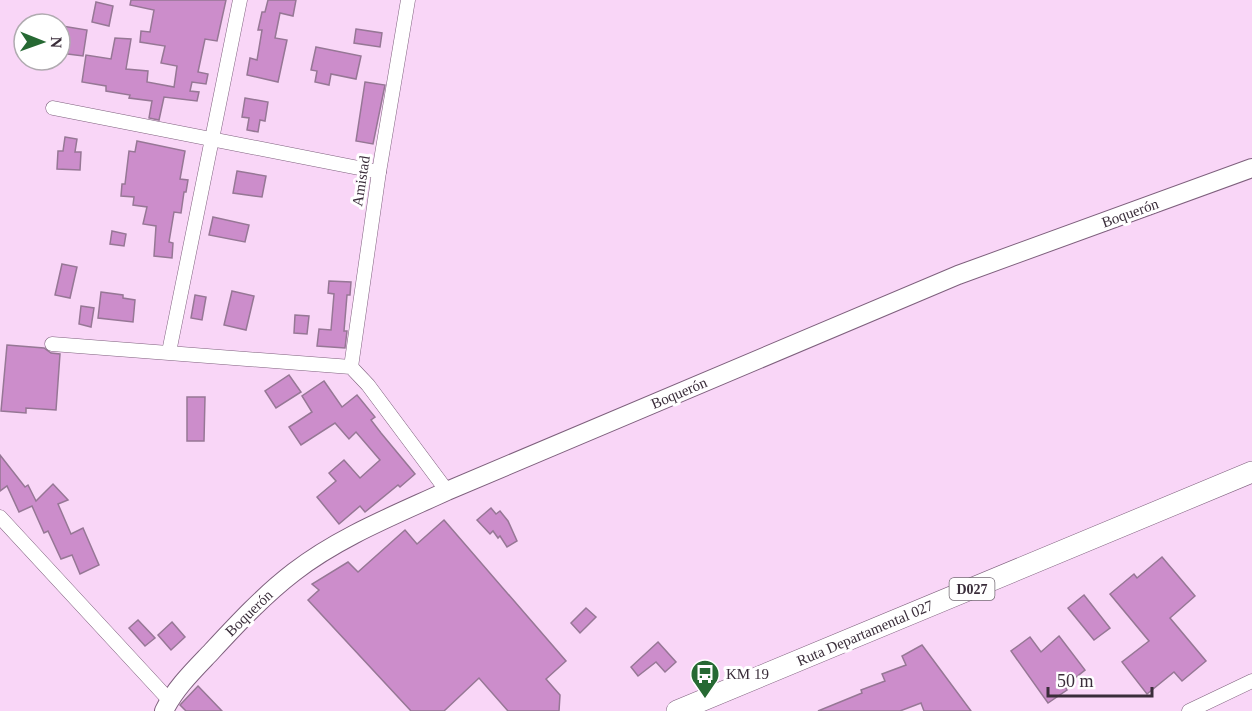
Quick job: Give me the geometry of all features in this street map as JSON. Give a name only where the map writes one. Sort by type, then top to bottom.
[{"type":"main road","name":"Ruta Departamental 027","points":[[688,709],[1252,472]]},
{"type":"street","points":[[169,352],[240,0]]},
{"type":"street","name":"Amistad","points":[[351,367],[379,172],[408,0]]},
{"type":"street","points":[[53,108],[379,172]]},
{"type":"street","name":"Boquerón","points":[[167,706],[192,672],[233,628],[295,571],[377,523],[447,491],[958,275],[1252,168]]},
{"type":"street","points":[[52,344],[351,367],[368,386],[447,491]]},
{"type":"street","points":[[0,517],[167,706]]},
{"type":"street","points":[[1189,711],[1252,681]]},
{"type":"building","points":[[131,0],[226,0],[217,41],[205,39],[198,72],[208,74],[206,84],[192,82],[190,91],[199,92],[197,101],[164,97],[159,120],[149,118],[152,101],[129,98],[130,95],[106,91],[106,86],[82,82],[86,55],[111,59],[115,38],[131,39],[126,69],[148,71],[147,82],[174,87],[177,66],[161,63],[165,46],[140,42],[141,31],[150,32],[154,10],[130,5]]},
{"type":"building","points":[[268,0],[296,0],[293,16],[280,13],[275,38],[287,40],[278,82],[247,75],[250,58],[257,60],[262,30],[258,30],[262,12],[265,12]]},
{"type":"building","points":[[96,2],[113,6],[109,26],[92,22]]},
{"type":"building","points":[[72,28],[87,30],[83,56],[72,55]]},
{"type":"building","points":[[356,29],[382,33],[380,47],[354,43]]},
{"type":"building","points":[[316,47],[361,56],[356,79],[331,74],[329,85],[315,82],[317,71],[311,70]]},
{"type":"building","points":[[365,82],[385,85],[373,144],[356,141]]},
{"type":"building","points":[[245,98],[268,102],[265,121],[260,120],[258,132],[247,130],[249,118],[242,117]]},
{"type":"building","points":[[65,137],[77,139],[75,152],[81,152],[80,170],[57,169],[58,151],[63,151]]},
{"type":"building","points":[[137,141],[185,151],[180,179],[188,180],[181,213],[174,212],[169,242],[173,243],[172,258],[154,256],[156,226],[143,224],[147,207],[133,205],[134,197],[121,196],[122,184],[125,184],[129,151],[135,152]]},
{"type":"building","points":[[237,171],[266,176],[262,197],[233,193]]},
{"type":"building","points":[[213,217],[249,225],[245,242],[209,235]]},
{"type":"building","points":[[112,231],[126,234],[124,246],[110,244]]},
{"type":"building","points":[[62,264],[77,267],[70,298],[55,295]]},
{"type":"building","points":[[329,281],[351,282],[350,295],[347,295],[345,348],[317,346],[319,329],[331,330],[334,294],[328,293]]},
{"type":"building","points":[[232,291],[254,296],[246,330],[224,325]]},
{"type":"building","points":[[101,292],[123,295],[123,298],[135,300],[133,322],[98,318]]},
{"type":"building","points":[[195,295],[206,297],[202,320],[191,318]]},
{"type":"building","points":[[81,306],[94,308],[91,327],[79,324]]},
{"type":"building","points":[[295,315],[309,316],[307,334],[294,333]]},
{"type":"building","points":[[7,345],[44,348],[51,353],[60,354],[56,410],[26,408],[26,413],[1,411]]},
{"type":"building","points":[[289,375],[301,392],[276,408],[265,391]]},
{"type":"building","points":[[324,381],[342,407],[357,395],[375,417],[371,420],[415,474],[365,512],[360,506],[339,524],[317,497],[336,481],[329,473],[344,460],[360,478],[380,460],[356,432],[349,439],[335,423],[301,445],[289,427],[312,412],[302,396]]},
{"type":"building","points":[[187,397],[205,397],[204,441],[187,441]]},
{"type":"building","points":[[0,455],[25,487],[28,485],[36,501],[53,484],[68,500],[58,504],[71,534],[83,528],[99,565],[80,574],[72,555],[61,559],[48,531],[44,533],[32,506],[19,512],[7,486],[0,491]]},
{"type":"building","points":[[491,508],[496,514],[500,511],[508,521],[517,541],[507,547],[500,536],[498,538],[493,531],[490,534],[477,520]]},
{"type":"building","points":[[444,520],[566,661],[546,679],[560,695],[559,711],[508,711],[479,678],[444,711],[411,711],[308,600],[319,590],[312,584],[348,562],[358,572],[405,530],[417,544]]},
{"type":"building","points":[[1162,557],[1195,596],[1170,618],[1206,661],[1182,681],[1174,672],[1147,694],[1122,662],[1149,641],[1110,594],[1134,574],[1137,578]]},
{"type":"building","points":[[1084,595],[1110,628],[1094,640],[1068,608]]},
{"type":"building","points":[[586,608],[596,617],[580,633],[571,623]]},
{"type":"building","points":[[138,620],[155,638],[145,646],[129,628]]},
{"type":"building","points":[[172,622],[185,637],[171,650],[158,635]]},
{"type":"building","points":[[1059,636],[1085,670],[1065,686],[1067,690],[1048,703],[1011,651],[1030,637],[1041,652]]},
{"type":"building","points":[[658,642],[676,662],[665,672],[656,662],[638,676],[631,667]]},
{"type":"building","points":[[922,645],[971,711],[924,711],[921,703],[900,711],[818,711],[885,681],[882,674],[906,665],[902,656]]},
{"type":"building","points":[[198,686],[222,711],[186,711],[180,705]]},
{"type":"place","name":"KM 19","points":[[705,700]]}]
